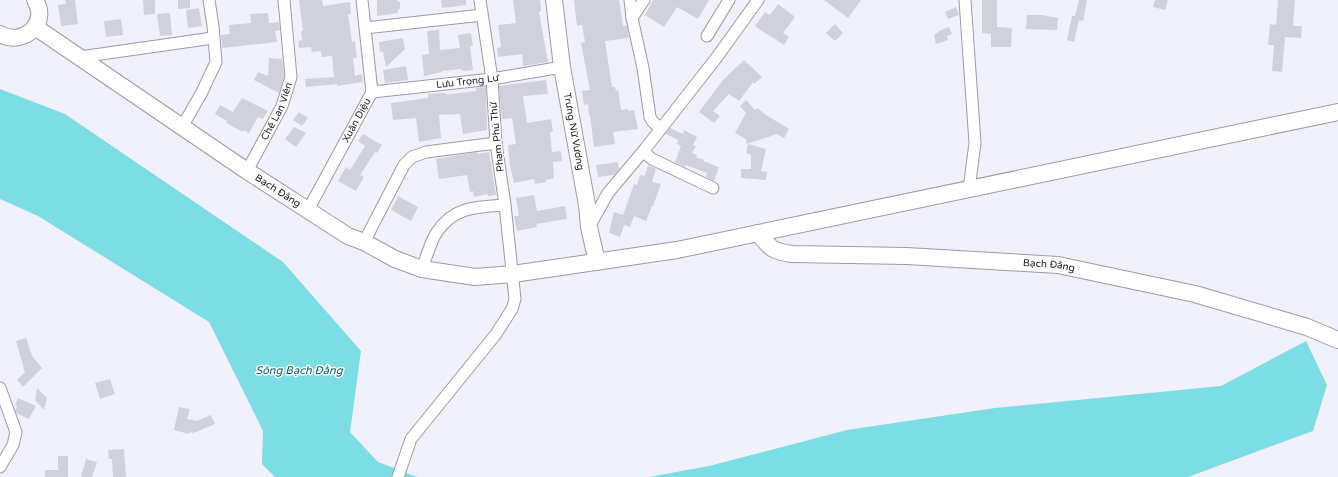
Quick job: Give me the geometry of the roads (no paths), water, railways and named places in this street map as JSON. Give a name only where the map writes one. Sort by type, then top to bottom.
[{"type":"street","points":[[0,34],[13,39],[29,34],[35,28],[38,20],[39,11],[35,0]]},
{"type":"street","points":[[182,127],[202,92],[216,62],[210,0]]},
{"type":"street","name":"Chế Lan Viên","points":[[247,171],[282,106],[291,77],[284,0]]},
{"type":"street","name":"Xuân Diệu","points":[[308,210],[372,92],[362,0]]},
{"type":"street","name":"Phạm Phú Thứ","points":[[480,0],[492,79],[496,143],[513,274]]},
{"type":"street","name":"Trưng Nữ Vương","points":[[554,0],[562,67],[587,204],[589,227],[597,262]]},
{"type":"street","points":[[630,0],[632,18],[643,68],[650,117],[661,129]]},
{"type":"street","points":[[632,18],[644,0]]},
{"type":"street","points":[[707,36],[729,0]]},
{"type":"street","points":[[589,227],[608,193],[717,58],[758,0]]},
{"type":"street","points":[[965,0],[975,143],[969,189]]},
{"type":"street","points":[[365,28],[482,15]]},
{"type":"street","name":"Bạch Đằng","points":[[35,28],[247,171],[348,236],[364,242],[395,259],[422,269],[476,278],[678,250],[1338,112]]},
{"type":"street","points":[[80,57],[214,38]]},
{"type":"street","name":"Lưu Trọng Lư","points":[[372,92],[492,79],[562,67]]},
{"type":"street","points":[[364,242],[404,165],[412,157],[426,152],[496,143]]},
{"type":"street","points":[[645,149],[647,155],[652,159],[713,188]]},
{"type":"street","points":[[422,269],[436,232],[450,217],[462,210],[505,205]]},
{"type":"street","name":"Bạch Đằng","points":[[758,233],[769,246],[777,252],[792,254],[907,256],[1058,266],[1195,294],[1307,327],[1338,340]]},
{"type":"street","points":[[398,477],[411,439],[496,334],[512,309],[514,299],[513,274]]},
{"type":"street","points":[[0,388],[16,432],[13,445],[0,467]]},
{"type":"water","name":"Sông Bạch Đằng","points":[[0,89],[65,114],[283,262],[361,351],[350,432],[378,462],[417,477],[275,477],[262,464],[263,431],[209,322],[38,216],[0,199]]},
{"type":"water","points":[[1306,341],[1327,385],[1313,431],[1188,477],[649,477],[709,466],[847,430],[995,408],[1221,386]]}]
